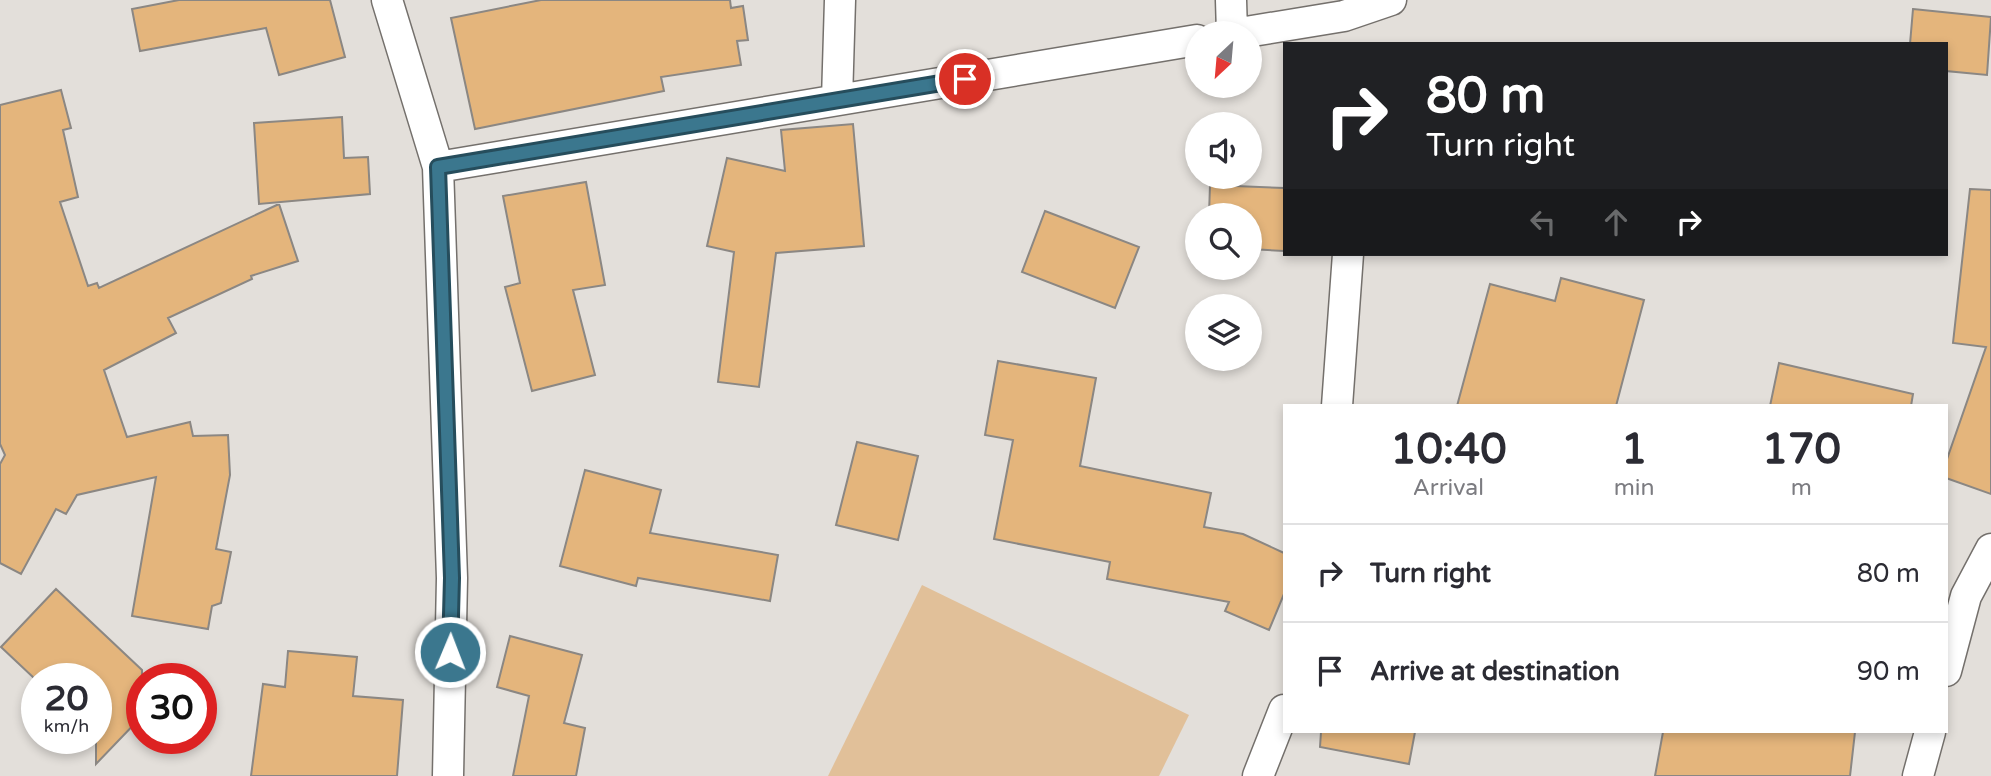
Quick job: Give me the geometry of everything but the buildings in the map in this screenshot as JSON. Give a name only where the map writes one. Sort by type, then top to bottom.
[{"type":"street","points":[[387,0],[438,167],[452,578],[448,776]]},
{"type":"street","points":[[837,100],[840,0]]},
{"type":"street","points":[[1231,0],[1232,21]]},
{"type":"street","points":[[1262,32],[1345,30],[1391,0]]},
{"type":"street","points":[[438,167],[1185,42]]},
{"type":"street","points":[[1337,404],[1348,256]]},
{"type":"street","points":[[1948,664],[1966,596],[1991,549]]},
{"type":"street","points":[[1258,776],[1283,712]]},
{"type":"street","points":[[1918,776],[1930,733]]},
{"type":"shaded area","points":[[922,585],[1189,715],[1159,776],[828,776]]},
{"type":"route","points":[[450,652],[452,578],[438,167],[965,79]]}]
